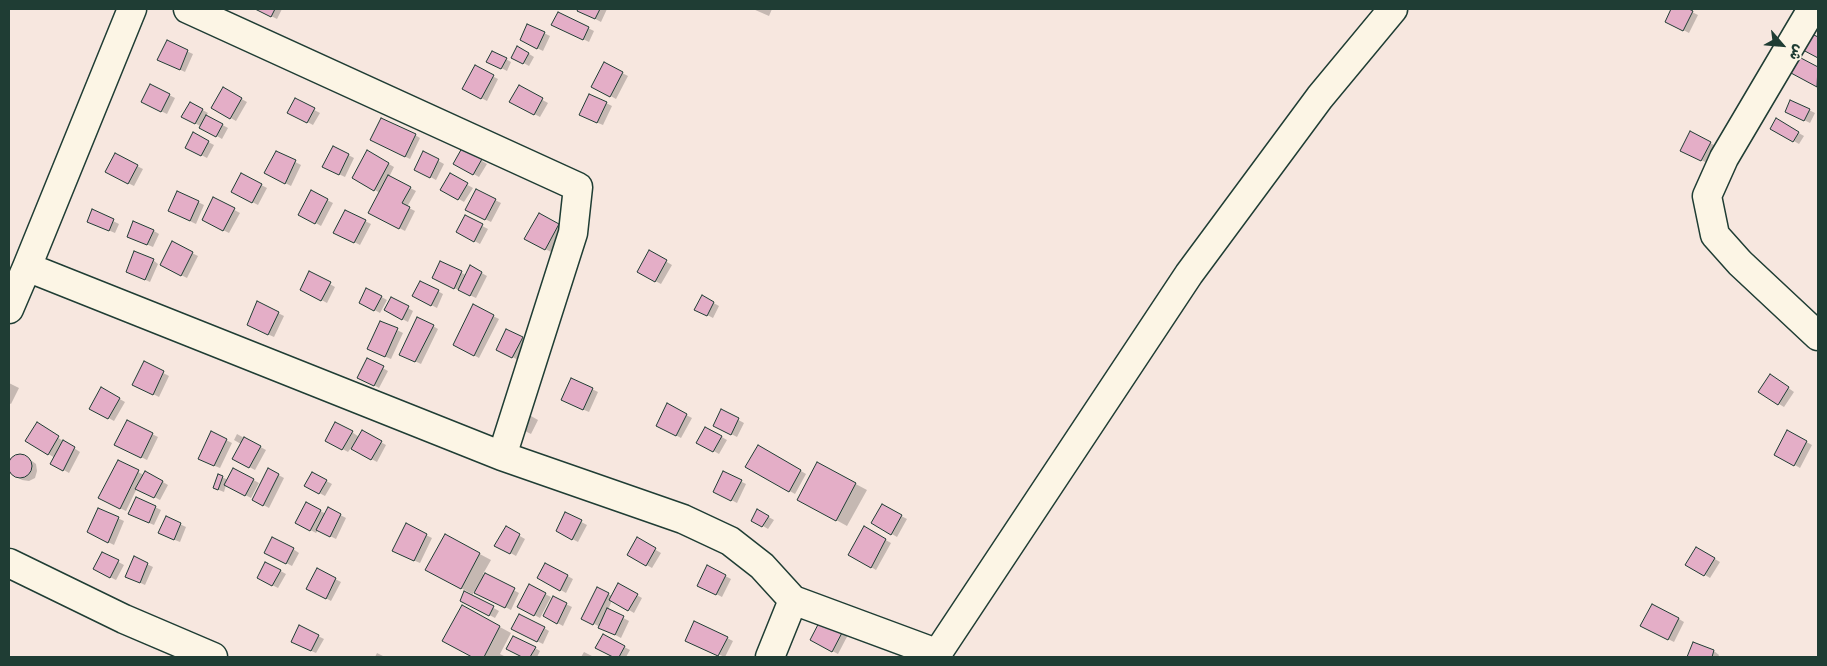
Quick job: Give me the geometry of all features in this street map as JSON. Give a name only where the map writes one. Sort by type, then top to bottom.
[{"type":"street","points":[[9,309],[132,9]]},
{"type":"street","points":[[188,9],[578,188],[573,233],[502,456]]},
{"type":"street","points":[[27,268],[502,456],[683,519],[730,542],[762,566],[793,600],[935,655],[1190,274],[1320,97],[1393,9]]},
{"type":"street","points":[[1812,9],[1724,158],[1706,196],[1715,235],[1740,263],[1818,336]]},
{"type":"street","points":[[9,563],[124,619],[213,657]]},
{"type":"street","points":[[770,657],[793,600]]},
{"type":"building","points":[[255,9],[275,9],[271,17]]},
{"type":"building","points":[[578,9],[600,9],[595,19],[577,11]]},
{"type":"building","points":[[1671,9],[1689,9],[1693,11],[1683,31],[1665,22]]},
{"type":"building","points":[[558,12],[589,27],[583,40],[551,25]]},
{"type":"building","points":[[527,24],[545,32],[537,49],[520,40]]},
{"type":"building","points":[[1812,34],[1818,37],[1818,58],[1803,50]]},
{"type":"building","points":[[167,40],[188,50],[180,70],[157,60]]},
{"type":"building","points":[[517,46],[529,53],[523,64],[511,58]]},
{"type":"building","points":[[492,51],[507,58],[501,69],[486,62]]},
{"type":"building","points":[[1799,57],[1818,67],[1817,87],[1791,73]]},
{"type":"building","points":[[604,62],[623,72],[610,97],[591,87]]},
{"type":"building","points":[[475,65],[494,75],[481,99],[462,89]]},
{"type":"building","points":[[150,84],[170,94],[161,112],[141,102]]},
{"type":"building","points":[[519,85],[543,98],[534,115],[509,102]]},
{"type":"building","points":[[223,87],[242,98],[230,119],[211,108]]},
{"type":"building","points":[[589,94],[607,102],[597,123],[579,115]]},
{"type":"building","points":[[295,98],[315,108],[307,123],[287,113]]},
{"type":"building","points":[[1790,100],[1810,109],[1804,121],[1785,112]]},
{"type":"building","points":[[190,102],[203,109],[195,124],[181,117]]},
{"type":"building","points":[[206,115],[223,124],[216,137],[199,128]]},
{"type":"building","points":[[381,118],[416,134],[405,157],[370,140]]},
{"type":"building","points":[[1776,118],[1799,132],[1793,142],[1770,129]]},
{"type":"building","points":[[1690,131],[1711,142],[1701,161],[1680,151]]},
{"type":"building","points":[[193,132],[209,141],[201,156],[185,148]]},
{"type":"building","points":[[333,146],[349,154],[339,175],[322,167]]},
{"type":"building","points":[[462,148],[482,159],[473,175],[453,164]]},
{"type":"building","points":[[367,150],[389,163],[374,191],[352,178]]},
{"type":"building","points":[[276,151],[296,160],[285,184],[264,173]]},
{"type":"building","points":[[423,151],[439,159],[430,178],[414,170]]},
{"type":"building","points":[[115,153],[138,165],[128,184],[105,172]]},
{"type":"building","points":[[241,173],[262,184],[252,203],[231,192]]},
{"type":"building","points":[[450,173],[468,183],[458,200],[440,190]]},
{"type":"building","points":[[388,175],[411,187],[402,203],[410,207],[399,229],[368,213]]},
{"type":"building","points":[[476,189],[496,199],[485,220],[465,210]]},
{"type":"building","points":[[311,190],[328,199],[315,224],[298,215]]},
{"type":"building","points":[[177,191],[199,201],[190,221],[168,211]]},
{"type":"building","points":[[213,197],[235,208],[223,231],[202,220]]},
{"type":"building","points":[[92,209],[114,219],[109,231],[87,222]]},
{"type":"building","points":[[345,210],[366,220],[354,243],[333,233]]},
{"type":"building","points":[[539,213],[559,224],[545,250],[524,239]]},
{"type":"building","points":[[465,215],[483,224],[474,242],[456,232]]},
{"type":"building","points":[[133,221],[154,230],[147,245],[127,237]]},
{"type":"building","points":[[172,241],[193,252],[181,276],[160,265]]},
{"type":"building","points":[[649,250],[667,260],[655,282],[637,272]]},
{"type":"building","points":[[134,251],[154,259],[145,280],[126,272]]},
{"type":"building","points":[[440,261],[462,271],[454,289],[432,278]]},
{"type":"building","points":[[470,265],[482,272],[470,296],[458,290]]},
{"type":"building","points":[[309,271],[331,282],[321,301],[300,290]]},
{"type":"building","points":[[420,281],[439,290],[431,306],[412,296]]},
{"type":"building","points":[[366,288],[382,296],[374,311],[359,303]]},
{"type":"building","points":[[702,295],[714,302],[707,316],[694,310]]},
{"type":"building","points":[[391,297],[409,306],[402,320],[384,310]]},
{"type":"building","points":[[257,301],[279,312],[268,335],[247,325]]},
{"type":"building","points":[[473,304],[494,315],[474,356],[453,345]]},
{"type":"building","points":[[417,317],[434,325],[415,362],[399,355]]},
{"type":"building","points":[[380,321],[398,328],[385,357],[367,349]]},
{"type":"building","points":[[506,329],[523,337],[512,358],[496,350]]},
{"type":"building","points":[[367,358],[384,366],[374,386],[357,378]]},
{"type":"building","points":[[144,361],[164,371],[153,395],[132,385]]},
{"type":"building","points":[[1770,374],[1789,387],[1778,405],[1758,392]]},
{"type":"building","points":[[571,378],[593,388],[583,410],[561,400]]},
{"type":"building","points":[[101,387],[120,398],[108,419],[89,409]]},
{"type":"building","points":[[667,403],[687,414],[676,436],[656,426]]},
{"type":"building","points":[[721,409],[739,418],[731,435],[713,426]]},
{"type":"building","points":[[127,420],[153,433],[141,458],[114,445]]},
{"type":"building","points":[[37,422],[59,436],[48,455],[25,441]]},
{"type":"building","points":[[335,422],[353,431],[342,450],[325,441]]},
{"type":"building","points":[[705,427],[722,436],[713,452],[696,443]]},
{"type":"building","points":[[362,430],[382,441],[371,460],[351,449]]},
{"type":"building","points":[[1787,430],[1807,441],[1794,466],[1774,455]]},
{"type":"building","points":[[211,431],[227,439],[214,466],[198,459]]},
{"type":"building","points":[[244,437],[261,446],[249,468],[232,459]]},
{"type":"building","points":[[63,440],[75,447],[63,471],[50,464]]},
{"type":"building","points":[[758,445],[801,470],[789,492],[745,467]]},
{"type":"building","points":[[20,454],[29,457],[32,466],[29,475],[20,478],[11,475],[8,466],[11,457]]},
{"type":"building","points":[[118,460],[139,470],[120,509],[98,498]]},
{"type":"building","points":[[817,462],[856,483],[836,521],[797,500]]},
{"type":"building","points":[[233,468],[254,479],[245,496],[224,485]]},
{"type":"building","points":[[268,468],[279,474],[263,506],[252,500]]},
{"type":"building","points":[[145,471],[163,481],[154,498],[135,489]]},
{"type":"building","points":[[723,471],[742,480],[731,501],[713,492]]},
{"type":"building","points":[[312,472],[327,480],[319,494],[304,486]]},
{"type":"building","points":[[218,474],[223,476],[218,490],[213,488]]},
{"type":"building","points":[[136,497],[156,506],[149,523],[128,514]]},
{"type":"building","points":[[306,502],[321,510],[310,531],[295,523]]},
{"type":"building","points":[[882,504],[902,515],[891,535],[871,523]]},
{"type":"building","points":[[328,507],[341,514],[330,537],[316,530]]},
{"type":"building","points":[[98,508],[119,517],[108,543],[87,532]]},
{"type":"building","points":[[757,509],[769,516],[762,527],[751,521]]},
{"type":"building","points":[[565,512],[582,520],[572,540],[556,531]]},
{"type":"building","points":[[166,516],[181,523],[174,540],[158,533]]},
{"type":"building","points":[[406,523],[427,534],[414,561],[392,551]]},
{"type":"building","points":[[506,526],[520,534],[510,554],[494,546]]},
{"type":"building","points":[[864,526],[886,539],[871,568],[848,555]]},
{"type":"building","points":[[445,534],[480,553],[461,589],[425,570]]},
{"type":"building","points":[[272,537],[294,548],[286,564],[264,553]]},
{"type":"building","points":[[637,537],[656,548],[646,566],[627,555]]},
{"type":"building","points":[[1696,547],[1715,558],[1704,576],[1685,565]]},
{"type":"building","points":[[102,552],[119,560],[110,578],[93,569]]},
{"type":"building","points":[[134,556],[148,563],[140,583],[125,577]]},
{"type":"building","points":[[265,562],[281,570],[272,586],[257,578]]},
{"type":"building","points":[[545,563],[568,575],[560,591],[537,578]]},
{"type":"building","points":[[707,565],[726,575],[716,595],[697,586]]},
{"type":"building","points":[[317,568],[336,578],[326,599],[306,589]]},
{"type":"building","points":[[485,573],[515,588],[505,608],[474,593]]},
{"type":"building","points":[[618,583],[638,594],[628,611],[609,600]]},
{"type":"building","points":[[529,584],[546,593],[534,616],[517,607]]},
{"type":"building","points":[[597,587],[609,593],[593,625],[581,619]]},
{"type":"building","points":[[464,591],[494,606],[489,616],[460,601]]},
{"type":"building","points":[[553,596],[567,603],[557,624],[543,616]]},
{"type":"building","points":[[1652,604],[1679,618],[1668,640],[1640,626]]},
{"type":"building","points":[[462,605],[500,626],[484,657],[472,657],[442,641]]},
{"type":"building","points":[[607,608],[624,616],[615,635],[598,628]]},
{"type":"building","points":[[519,614],[545,627],[537,642],[511,629]]},
{"type":"building","points":[[823,615],[845,627],[832,652],[810,640]]},
{"type":"building","points":[[694,621],[728,637],[718,656],[685,641]]},
{"type":"building","points":[[299,625],[319,635],[311,651],[291,642]]},
{"type":"building","points":[[603,634],[625,646],[619,657],[613,657],[595,648]]},
{"type":"building","points":[[513,636],[536,647],[530,657],[522,657],[506,649]]},
{"type":"building","points":[[1693,642],[1714,650],[1712,657],[1687,657]]}]
